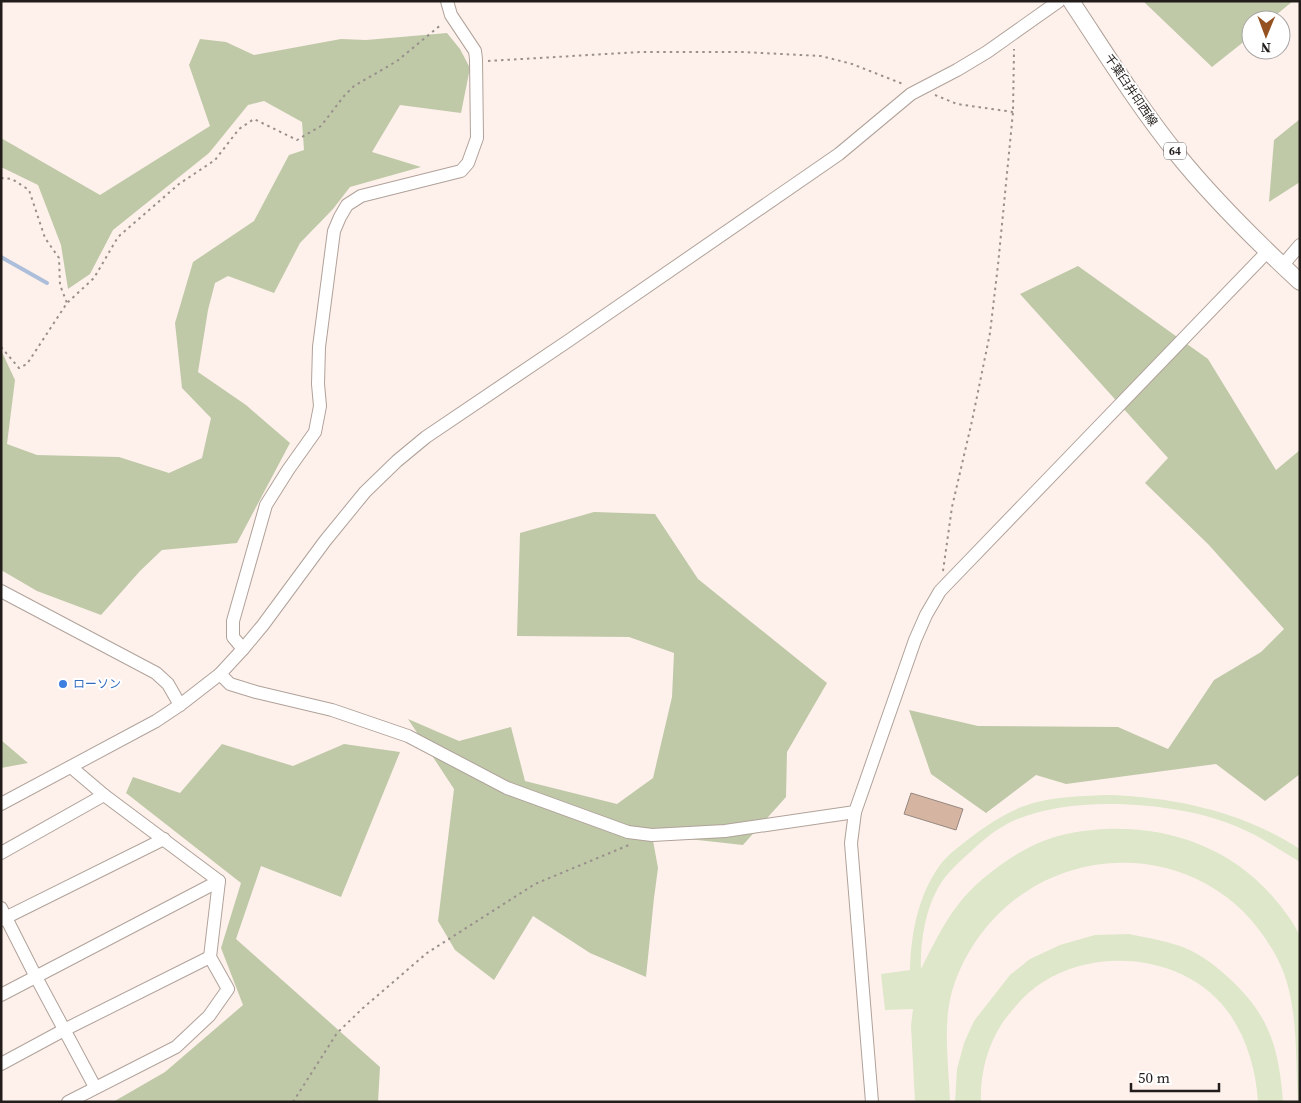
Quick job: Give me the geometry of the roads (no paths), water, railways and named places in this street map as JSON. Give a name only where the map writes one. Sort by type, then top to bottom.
[{"type":"main road","name":"千葉臼井印西線","points":[[1071,1],[1157,128],[1178,155],[1268,252],[1300,282]]},
{"type":"street","points":[[243,649],[233,637],[233,622],[266,505],[315,432],[318,420],[320,406],[318,384],[319,347],[334,231],[347,205],[361,196],[461,171],[468,163],[477,138],[475,51],[451,15],[447,1]]},
{"type":"street","points":[[1,804],[156,721],[220,674],[264,625],[325,541],[365,492],[397,461],[426,437],[577,336],[839,154],[911,94],[957,70],[986,52],[1060,1]]},
{"type":"street","points":[[1282,266],[1300,245]]},
{"type":"street","points":[[872,1102],[852,843],[855,812],[915,640],[926,615],[940,590],[1268,252]]},
{"type":"street","points":[[1,591],[156,673],[168,684],[180,704]]},
{"type":"street","points":[[220,674],[230,684],[332,710],[408,736],[507,788],[628,832],[652,835],[725,831],[855,812]]},
{"type":"street","points":[[71,767],[104,795],[219,881]]},
{"type":"street","points":[[1,853],[104,795]]},
{"type":"street","points":[[96,1087],[3,916],[164,839]]},
{"type":"street","points":[[68,1102],[176,1046],[209,1016],[228,989],[210,958],[219,881]]},
{"type":"street","points":[[1,995],[219,881]]},
{"type":"street","points":[[1,1064],[64,1030],[210,958]]},
{"type":"waterway","points":[[1,257],[47,283]]},
{"type":"place","name":"ローソン","points":[[63,684]]}]
